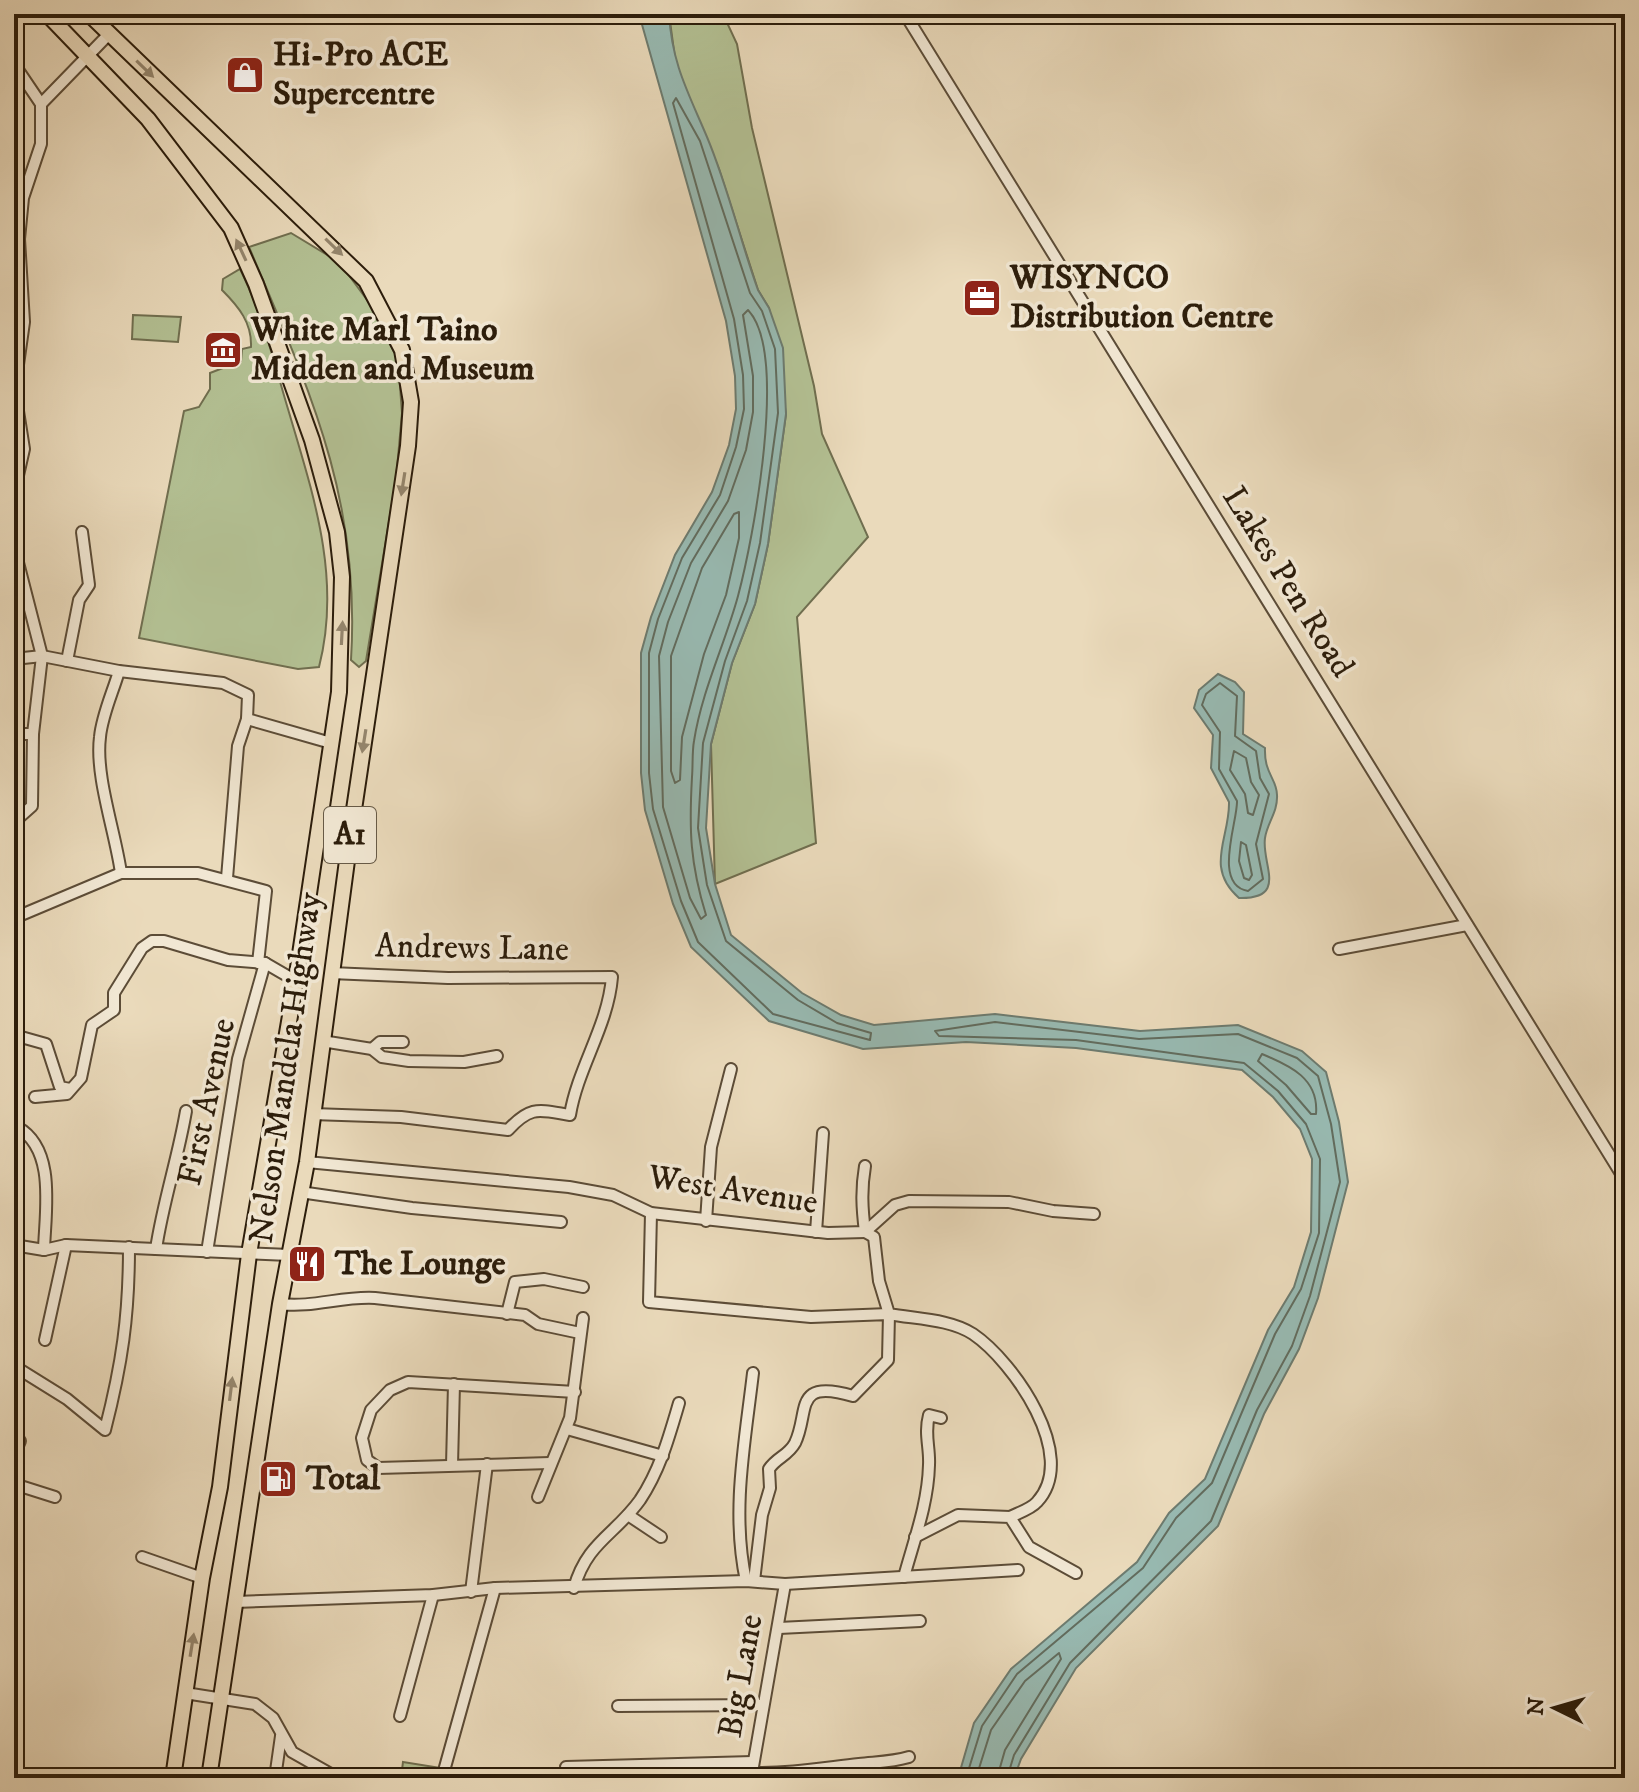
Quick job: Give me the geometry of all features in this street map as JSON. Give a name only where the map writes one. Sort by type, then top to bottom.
[{"type":"highway","name":"Nelson Mandela Highway","points":[[47,14],[148,119],[231,228],[282,351],[337,532],[343,622],[339,692],[296,981],[249,1254],[220,1487],[202,1578],[173,1778]]},
{"type":"highway","name":"Nelson Mandela Highway","points":[[89,14],[366,281],[394,328],[408,372],[411,402],[408,446],[331,973],[307,1162],[280,1304],[209,1778]]},
{"type":"street","name":"Lakes Pen Road","points":[[905,14],[1625,1180]]},
{"type":"street","points":[[41,104],[85,54],[109,34]]},
{"type":"street","points":[[14,64],[41,104],[41,144],[23,198],[19,239],[24,322],[14,392],[24,449],[14,493]]},
{"type":"street","points":[[67,661],[79,600],[89,585],[82,532]]},
{"type":"street","points":[[14,547],[42,656],[33,734],[32,806],[14,822]]},
{"type":"street","points":[[14,659],[42,656],[119,671],[239,688],[248,695],[247,719],[238,746],[227,878],[198,873],[121,873],[14,918]]},
{"type":"street","points":[[119,671],[100,736],[101,780],[115,827],[121,873]]},
{"type":"street","points":[[247,719],[331,743]]},
{"type":"street","points":[[14,734],[33,734]]},
{"type":"street","name":"First Avenue","points":[[207,1252],[238,1059],[261,963],[266,891],[227,878]]},
{"type":"street","points":[[1339,949],[1467,925]]},
{"type":"street","points":[[35,1097],[67,1094],[81,1078],[92,1025],[114,1010],[114,993],[142,948],[152,941],[164,941],[228,960],[261,963],[296,981]]},
{"type":"street","name":"Andrews Lane","points":[[312,1114],[401,1117],[508,1130],[522,1115],[535,1110],[570,1115],[573,1093],[605,1015],[612,977],[448,978],[331,973]]},
{"type":"street","points":[[14,1035],[46,1044],[60,1087],[70,1089]]},
{"type":"street","points":[[322,1041],[372,1049],[382,1057],[430,1062],[464,1062],[497,1056]]},
{"type":"street","points":[[372,1049],[380,1042],[403,1042]]},
{"type":"street","points":[[706,1221],[711,1147],[731,1069]]},
{"type":"street","points":[[156,1249],[164,1195],[178,1155],[186,1111]]},
{"type":"street","points":[[17,1127],[34,1140],[46,1176],[44,1250]]},
{"type":"street","points":[[816,1232],[823,1133]]},
{"type":"street","name":"West Avenue","points":[[307,1162],[569,1187],[613,1195],[651,1213],[816,1232],[865,1232],[895,1205],[909,1201],[1009,1202],[1053,1211],[1094,1214]]},
{"type":"street","points":[[750,1581],[770,1488],[769,1469],[794,1444],[803,1402],[808,1397],[828,1393],[853,1396],[888,1360],[889,1314],[879,1281],[874,1237],[865,1232],[860,1197],[865,1166]]},
{"type":"street","points":[[300,1192],[412,1208],[561,1222]]},
{"type":"street","points":[[651,1213],[649,1302],[811,1317],[889,1314],[956,1325],[991,1349],[1038,1410],[1051,1457],[1049,1482],[1037,1503],[1010,1517],[958,1515],[915,1537]]},
{"type":"street","points":[[14,1245],[44,1250],[66,1245],[289,1255]]},
{"type":"street","points":[[45,1340],[66,1245]]},
{"type":"street","points":[[14,1366],[67,1399],[105,1430],[123,1356],[129,1312],[129,1247]]},
{"type":"street","points":[[507,1314],[515,1282],[544,1279],[583,1287]]},
{"type":"street","points":[[280,1304],[320,1305],[354,1296],[525,1315],[538,1324],[580,1333]]},
{"type":"street","points":[[538,1497],[567,1429],[575,1392],[583,1318]]},
{"type":"street","points":[[750,1581],[740,1548],[739,1506],[753,1373]]},
{"type":"street","points":[[550,1463],[378,1468],[367,1460],[362,1438],[371,1410],[390,1390],[408,1382],[575,1392]]},
{"type":"street","points":[[452,1465],[454,1384]]},
{"type":"street","points":[[574,1588],[581,1563],[628,1515],[659,1470],[679,1403]]},
{"type":"street","points":[[904,1577],[920,1529],[930,1462],[925,1432],[929,1415],[941,1418]]},
{"type":"street","points":[[567,1429],[663,1456]]},
{"type":"street","points":[[14,1455],[20,1441]]},
{"type":"street","points":[[471,1592],[487,1464]]},
{"type":"street","points":[[14,1484],[55,1497]]},
{"type":"street","points":[[628,1515],[661,1537]]},
{"type":"street","points":[[1010,1517],[1029,1547],[1076,1573]]},
{"type":"street","points":[[142,1557],[202,1578]]},
{"type":"street","points":[[235,1602],[433,1595],[495,1588],[750,1581],[785,1584],[1018,1570]]},
{"type":"street","name":"Big Lane","points":[[752,1771],[785,1584]]},
{"type":"street","points":[[442,1778],[495,1588]]},
{"type":"street","points":[[400,1716],[433,1595]]},
{"type":"street","points":[[779,1628],[920,1621]]},
{"type":"street","points":[[185,1693],[255,1704],[273,1718],[292,1752],[338,1778]]},
{"type":"street","points":[[618,1706],[763,1705]]},
{"type":"street","points":[[275,1778],[281,1736]]},
{"type":"street","points":[[566,1767],[821,1774],[909,1757]]},
{"type":"green space","points":[[669,14],[723,14],[737,44],[752,128],[814,386],[822,434],[868,537],[797,617],[816,843],[715,884],[711,744],[732,663],[755,604],[768,544],[786,414],[769,308],[758,290],[719,169],[676,66]]},
{"type":"green space","points":[[291,233],[339,262],[373,308],[398,360],[402,413],[396,479],[366,661],[359,667],[351,660],[352,602],[348,548],[327,447],[292,350],[249,247]]},
{"type":"green space","points":[[240,269],[272,356],[307,473],[322,536],[327,601],[319,667],[298,669],[139,638],[184,411],[199,407],[210,389],[210,373],[241,361],[242,349],[251,347],[243,316],[222,290],[223,279]]},
{"type":"green space","points":[[133,315],[181,317],[178,342],[132,339]]},
{"type":"green space","points":[[403,1762],[447,1769],[444,1778],[401,1778]]},
{"type":"water","points":[[639,14],[669,14],[682,77],[728,194],[758,290],[769,308],[783,348],[786,414],[768,544],[755,604],[732,663],[711,744],[706,828],[715,884],[731,935],[802,993],[841,1015],[874,1025],[995,1014],[1140,1031],[1238,1025],[1302,1051],[1326,1072],[1339,1122],[1348,1182],[1318,1298],[1299,1349],[1264,1414],[1218,1526],[1076,1668],[1021,1759],[1014,1778],[958,1778],[974,1723],[1011,1669],[1137,1562],[1169,1513],[1205,1479],[1268,1330],[1294,1287],[1311,1232],[1312,1159],[1300,1129],[1273,1097],[1242,1070],[1076,1048],[966,1042],[863,1049],[769,1021],[691,947],[673,904],[645,810],[641,773],[641,653],[675,555],[712,492],[729,445],[736,409],[735,376],[726,321]]},
{"type":"water","points":[[1218,674],[1235,682],[1244,692],[1243,734],[1265,748],[1266,764],[1276,789],[1276,807],[1265,838],[1268,886],[1264,893],[1254,897],[1239,898],[1223,875],[1221,852],[1229,802],[1211,768],[1213,735],[1194,708],[1199,690]]},
{"type":"place","name":"Hi-Pro ACE Supercentre","points":[[245,75]]},
{"type":"place","name":"WISYNCO Distribution Centre","points":[[982,298]]},
{"type":"place","name":"White Marl Taino Midden and Museum","points":[[223,350]]},
{"type":"place","name":"The Lounge","points":[[307,1264]]},
{"type":"place","name":"Total","points":[[278,1479]]}]
